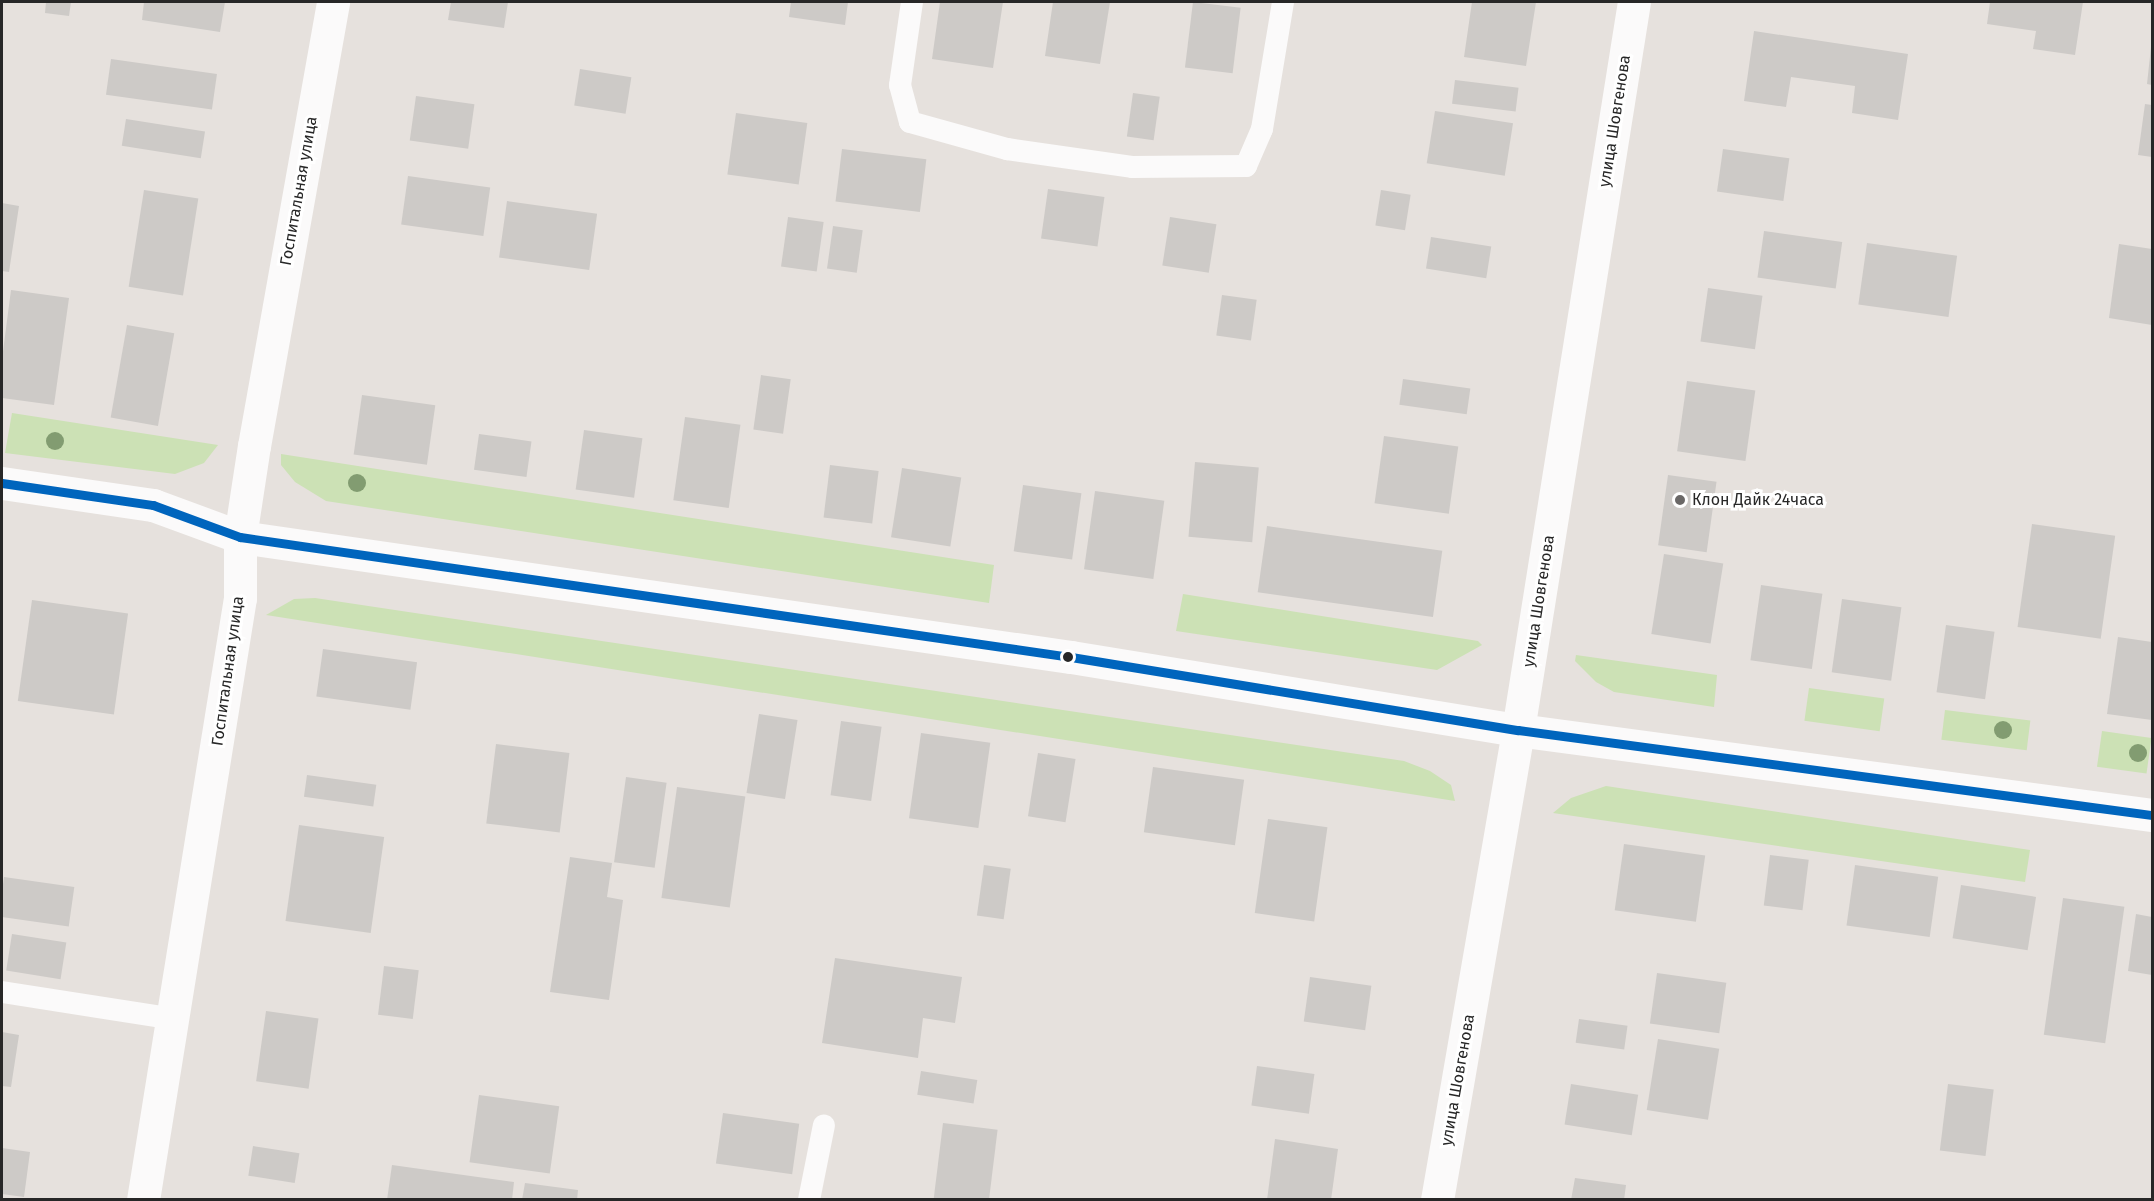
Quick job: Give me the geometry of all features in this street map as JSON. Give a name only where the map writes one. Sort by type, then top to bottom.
[{"type":"main road","name":"Госпитальная улица","points":[[143,1200],[174,1019],[240,598],[240,537],[333,2]]},
{"type":"main road","name":"улица Шовгенова","points":[[1437,1200],[1518,730],[1634,2]]},
{"type":"main road","points":[[2,483],[153,505],[240,537],[1071,657],[1518,730],[2152,815]]},
{"type":"lane","points":[[912,2],[900,85],[910,122],[1007,148],[1132,167],[1246,166],[1262,129],[1283,2]]},
{"type":"lane","points":[[2,992],[174,1019]]},
{"type":"lane","points":[[809,1200],[824,1125]]},
{"type":"green space","points":[[12,413],[218,445],[204,463],[175,474],[5,453]]},
{"type":"green space","points":[[281,454],[994,565],[989,603],[326,501],[295,482],[281,465]]},
{"type":"green space","points":[[1183,594],[1478,641],[1482,645],[1437,670],[1176,631]]},
{"type":"green space","points":[[315,598],[1404,761],[1430,771],[1451,785],[1455,801],[266,615],[294,599]]},
{"type":"green space","points":[[1576,655],[1717,675],[1714,707],[1614,692],[1596,682],[1575,661]]},
{"type":"green space","points":[[1809,688],[1884,699],[1880,731],[1804,721]]},
{"type":"green space","points":[[1945,710],[2030,720],[2027,750],[1941,740]]},
{"type":"green space","points":[[2102,731],[2152,738],[2147,774],[2097,767]]},
{"type":"green space","points":[[1606,786],[2030,850],[2025,882],[1553,813],[1571,798]]},
{"type":"building","points":[[46,2],[71,2],[69,16],[45,13]]},
{"type":"building","points":[[144,2],[225,2],[220,32],[142,20]]},
{"type":"building","points":[[451,2],[508,2],[504,28],[448,20]]},
{"type":"building","points":[[791,2],[848,2],[845,25],[789,17]]},
{"type":"building","points":[[940,2],[1003,2],[993,68],[932,59]]},
{"type":"building","points":[[1053,2],[1110,2],[1100,64],[1045,56]]},
{"type":"building","points":[[1193,2],[1241,8],[1233,73],[1185,68]]},
{"type":"building","points":[[1472,2],[1536,2],[1526,66],[1464,57]]},
{"type":"building","points":[[1990,2],[2083,2],[2075,55],[2033,49],[2036,31],[1987,24]]},
{"type":"building","points":[[1754,31],[1908,54],[1898,120],[1852,113],[1855,86],[1791,77],[1786,107],[1744,101]]},
{"type":"building","points":[[2152,47],[2152,85],[2147,84]]},
{"type":"building","points":[[111,59],[217,74],[212,110],[106,95]]},
{"type":"building","points":[[580,69],[631,77],[626,114],[574,106]]},
{"type":"building","points":[[1455,80],[1519,88],[1516,112],[1452,104]]},
{"type":"building","points":[[1133,93],[1160,97],[1154,140],[1127,137]]},
{"type":"building","points":[[416,96],[474,104],[468,149],[410,141]]},
{"type":"building","points":[[2145,104],[2152,105],[2152,157],[2138,155]]},
{"type":"building","points":[[1435,111],[1513,123],[1505,176],[1427,163]]},
{"type":"building","points":[[736,113],[807,123],[799,184],[727,174]]},
{"type":"building","points":[[126,119],[205,132],[201,158],[122,146]]},
{"type":"building","points":[[842,149],[926,159],[920,212],[836,202]]},
{"type":"building","points":[[1723,149],[1789,158],[1783,201],[1717,192]]},
{"type":"building","points":[[408,176],[490,188],[483,236],[401,225]]},
{"type":"building","points":[[1048,189],[1104,197],[1097,246],[1041,239]]},
{"type":"building","points":[[144,190],[198,199],[183,295],[129,287]]},
{"type":"building","points":[[1381,190],[1411,195],[1405,230],[1375,226]]},
{"type":"building","points":[[507,201],[597,214],[589,270],[499,257]]},
{"type":"building","points":[[2,203],[19,206],[9,272],[2,271]]},
{"type":"building","points":[[788,217],[824,222],[817,272],[781,267]]},
{"type":"building","points":[[1170,217],[1216,224],[1209,273],[1162,265]]},
{"type":"building","points":[[833,226],[863,230],[857,273],[827,269]]},
{"type":"building","points":[[1764,231],[1842,242],[1836,289],[1757,278]]},
{"type":"building","points":[[1431,237],[1491,247],[1486,278],[1426,269]]},
{"type":"building","points":[[1867,243],[1957,256],[1948,317],[1858,304]]},
{"type":"building","points":[[2119,244],[2152,249],[2152,325],[2109,318]]},
{"type":"building","points":[[1708,288],[1762,296],[1755,349],[1700,341]]},
{"type":"building","points":[[11,290],[69,298],[54,405],[2,398],[2,359]]},
{"type":"building","points":[[1222,295],[1257,300],[1251,340],[1216,336]]},
{"type":"building","points":[[127,325],[174,333],[158,426],[111,418]]},
{"type":"building","points":[[761,375],[791,379],[783,434],[753,429]]},
{"type":"building","points":[[1403,379],[1470,388],[1467,414],[1399,405]]},
{"type":"building","points":[[1687,381],[1755,391],[1745,461],[1677,451]]},
{"type":"building","points":[[362,395],[435,405],[427,465],[354,454]]},
{"type":"building","points":[[685,417],[740,425],[729,508],[673,500]]},
{"type":"building","points":[[584,430],[642,438],[634,498],[576,489]]},
{"type":"building","points":[[479,434],[531,441],[526,477],[474,470]]},
{"type":"building","points":[[1384,436],[1458,446],[1449,514],[1375,503]]},
{"type":"building","points":[[1195,462],[1259,468],[1252,542],[1188,537]]},
{"type":"building","points":[[830,465],[879,471],[872,524],[824,518]]},
{"type":"building","points":[[902,468],[961,477],[950,547],[891,537]]},
{"type":"building","points":[[1668,475],[1717,482],[1707,552],[1658,545]]},
{"type":"building","points":[[1023,485],[1081,493],[1072,560],[1014,551]]},
{"type":"building","points":[[1095,491],[1164,501],[1153,579],[1084,569]]},
{"type":"building","points":[[2032,524],[2115,536],[2101,639],[2018,627]]},
{"type":"building","points":[[1267,526],[1442,551],[1433,617],[1258,592]]},
{"type":"building","points":[[1664,554],[1723,563],[1711,643],[1651,634]]},
{"type":"building","points":[[1761,585],[1822,594],[1812,669],[1750,660]]},
{"type":"building","points":[[1842,599],[1901,607],[1891,681],[1832,672]]},
{"type":"building","points":[[32,600],[128,613],[114,715],[18,701]]},
{"type":"building","points":[[1946,625],[1995,632],[1985,699],[1937,692]]},
{"type":"building","points":[[2118,637],[2152,642],[2152,720],[2107,714]]},
{"type":"building","points":[[323,649],[417,662],[410,710],[316,697]]},
{"type":"building","points":[[759,714],[798,720],[785,799],[746,793]]},
{"type":"building","points":[[841,721],[882,727],[871,801],[831,795]]},
{"type":"building","points":[[921,733],[990,743],[978,828],[909,818]]},
{"type":"building","points":[[496,744],[569,753],[560,832],[486,823]]},
{"type":"building","points":[[1038,753],[1076,759],[1066,822],[1028,816]]},
{"type":"building","points":[[1153,767],[1244,780],[1235,845],[1144,832]]},
{"type":"building","points":[[307,775],[376,785],[373,807],[304,797]]},
{"type":"building","points":[[626,777],[667,783],[655,868],[614,862]]},
{"type":"building","points":[[677,787],[745,797],[730,908],[661,898]]},
{"type":"building","points":[[1268,819],[1327,827],[1314,921],[1255,913]]},
{"type":"building","points":[[299,825],[384,837],[371,933],[286,921]]},
{"type":"building","points":[[1624,844],[1705,855],[1696,922],[1615,910]]},
{"type":"building","points":[[1770,855],[1809,860],[1802,910],[1764,906]]},
{"type":"building","points":[[570,857],[612,863],[607,897],[623,900],[609,1000],[550,992]]},
{"type":"building","points":[[984,865],[1011,869],[1004,919],[977,916]]},
{"type":"building","points":[[1855,865],[1938,877],[1930,937],[1847,925]]},
{"type":"building","points":[[4,877],[74,887],[69,926],[2,917]]},
{"type":"building","points":[[1961,885],[2036,897],[2028,950],[1953,938]]},
{"type":"building","points":[[2063,898],[2124,907],[2105,1043],[2044,1035]]},
{"type":"building","points":[[2136,914],[2152,917],[2152,975],[2128,971]]},
{"type":"building","points":[[12,934],[66,943],[61,979],[6,971]]},
{"type":"building","points":[[835,958],[962,977],[955,1023],[923,1018],[918,1058],[822,1043]]},
{"type":"building","points":[[384,966],[419,970],[413,1019],[378,1015]]},
{"type":"building","points":[[1657,973],[1726,983],[1719,1033],[1650,1024]]},
{"type":"building","points":[[1310,977],[1371,986],[1365,1030],[1304,1022]]},
{"type":"building","points":[[266,1011],[318,1018],[309,1089],[256,1081]]},
{"type":"building","points":[[1579,1019],[1628,1026],[1624,1050],[1576,1043]]},
{"type":"building","points":[[2,1032],[19,1035],[11,1087],[2,1086]]},
{"type":"building","points":[[1658,1039],[1719,1049],[1708,1120],[1647,1110]]},
{"type":"building","points":[[1257,1066],[1314,1074],[1309,1114],[1251,1106]]},
{"type":"building","points":[[921,1071],[977,1080],[974,1104],[917,1095]]},
{"type":"building","points":[[1571,1084],[1638,1095],[1632,1135],[1565,1124]]},
{"type":"building","points":[[1948,1084],[1994,1090],[1985,1156],[1940,1151]]},
{"type":"building","points":[[479,1095],[559,1106],[550,1174],[470,1162]]},
{"type":"building","points":[[723,1113],[799,1124],[792,1174],[716,1164]]},
{"type":"building","points":[[943,1123],[998,1130],[989,1200],[934,1199]]},
{"type":"building","points":[[1275,1139],[1338,1149],[1331,1200],[1267,1200]]},
{"type":"building","points":[[253,1146],[299,1153],[295,1183],[248,1176]]},
{"type":"building","points":[[2,1148],[30,1152],[24,1197],[2,1194]]},
{"type":"building","points":[[392,1165],[514,1182],[512,1200],[387,1200]]},
{"type":"building","points":[[1575,1178],[1626,1185],[1624,1200],[1571,1200]]},
{"type":"building","points":[[525,1183],[578,1190],[577,1200],[522,1200]]},
{"type":"transit line","points":[[2,483],[153,505],[240,537],[1071,657],[1518,730],[2152,815]]},
{"type":"place","name":"Клон Дайк 24часа","points":[[1680,500]]}]
